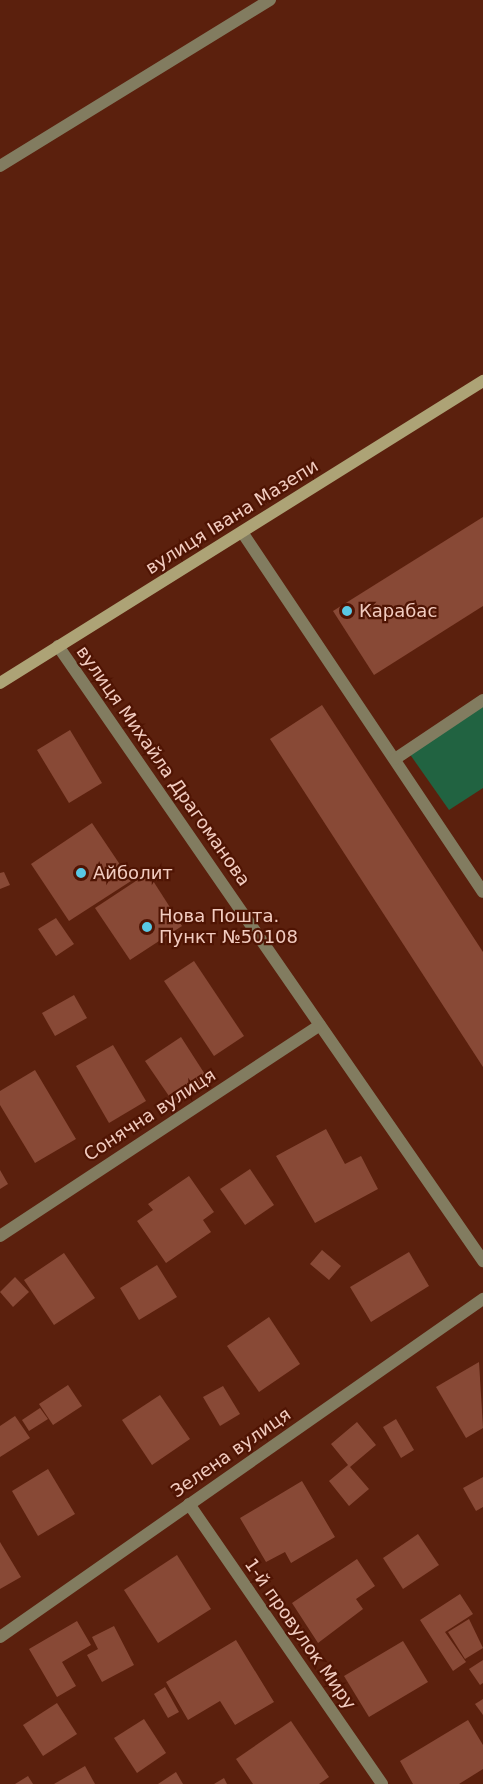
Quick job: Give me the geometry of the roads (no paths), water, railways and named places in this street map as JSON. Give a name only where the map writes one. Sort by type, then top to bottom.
[{"type":"main road","name":"вулиця Івана Мазепи","points":[[0,682],[483,381]]},
{"type":"street","points":[[0,166],[270,0]]},
{"type":"street","points":[[242,532],[483,892]]},
{"type":"street","name":"вулиця Михайла Драгоманова","points":[[58,646],[483,1261]]},
{"type":"street","points":[[394,759],[483,700]]},
{"type":"street","name":"Сонячна вулиця","points":[[0,1236],[320,1025]]},
{"type":"street","name":"Зелена вулиця","points":[[0,1637],[483,1299]]},
{"type":"street","name":"1-й провулок Миру","points":[[189,1504],[382,1784]]},
{"type":"place","name":"Карабас","points":[[347,611]]},
{"type":"place","name":"Айболит","points":[[81,873]]},
{"type":"place","name":"Нова Пошта. Пункт №50108","points":[[147,927]]}]
